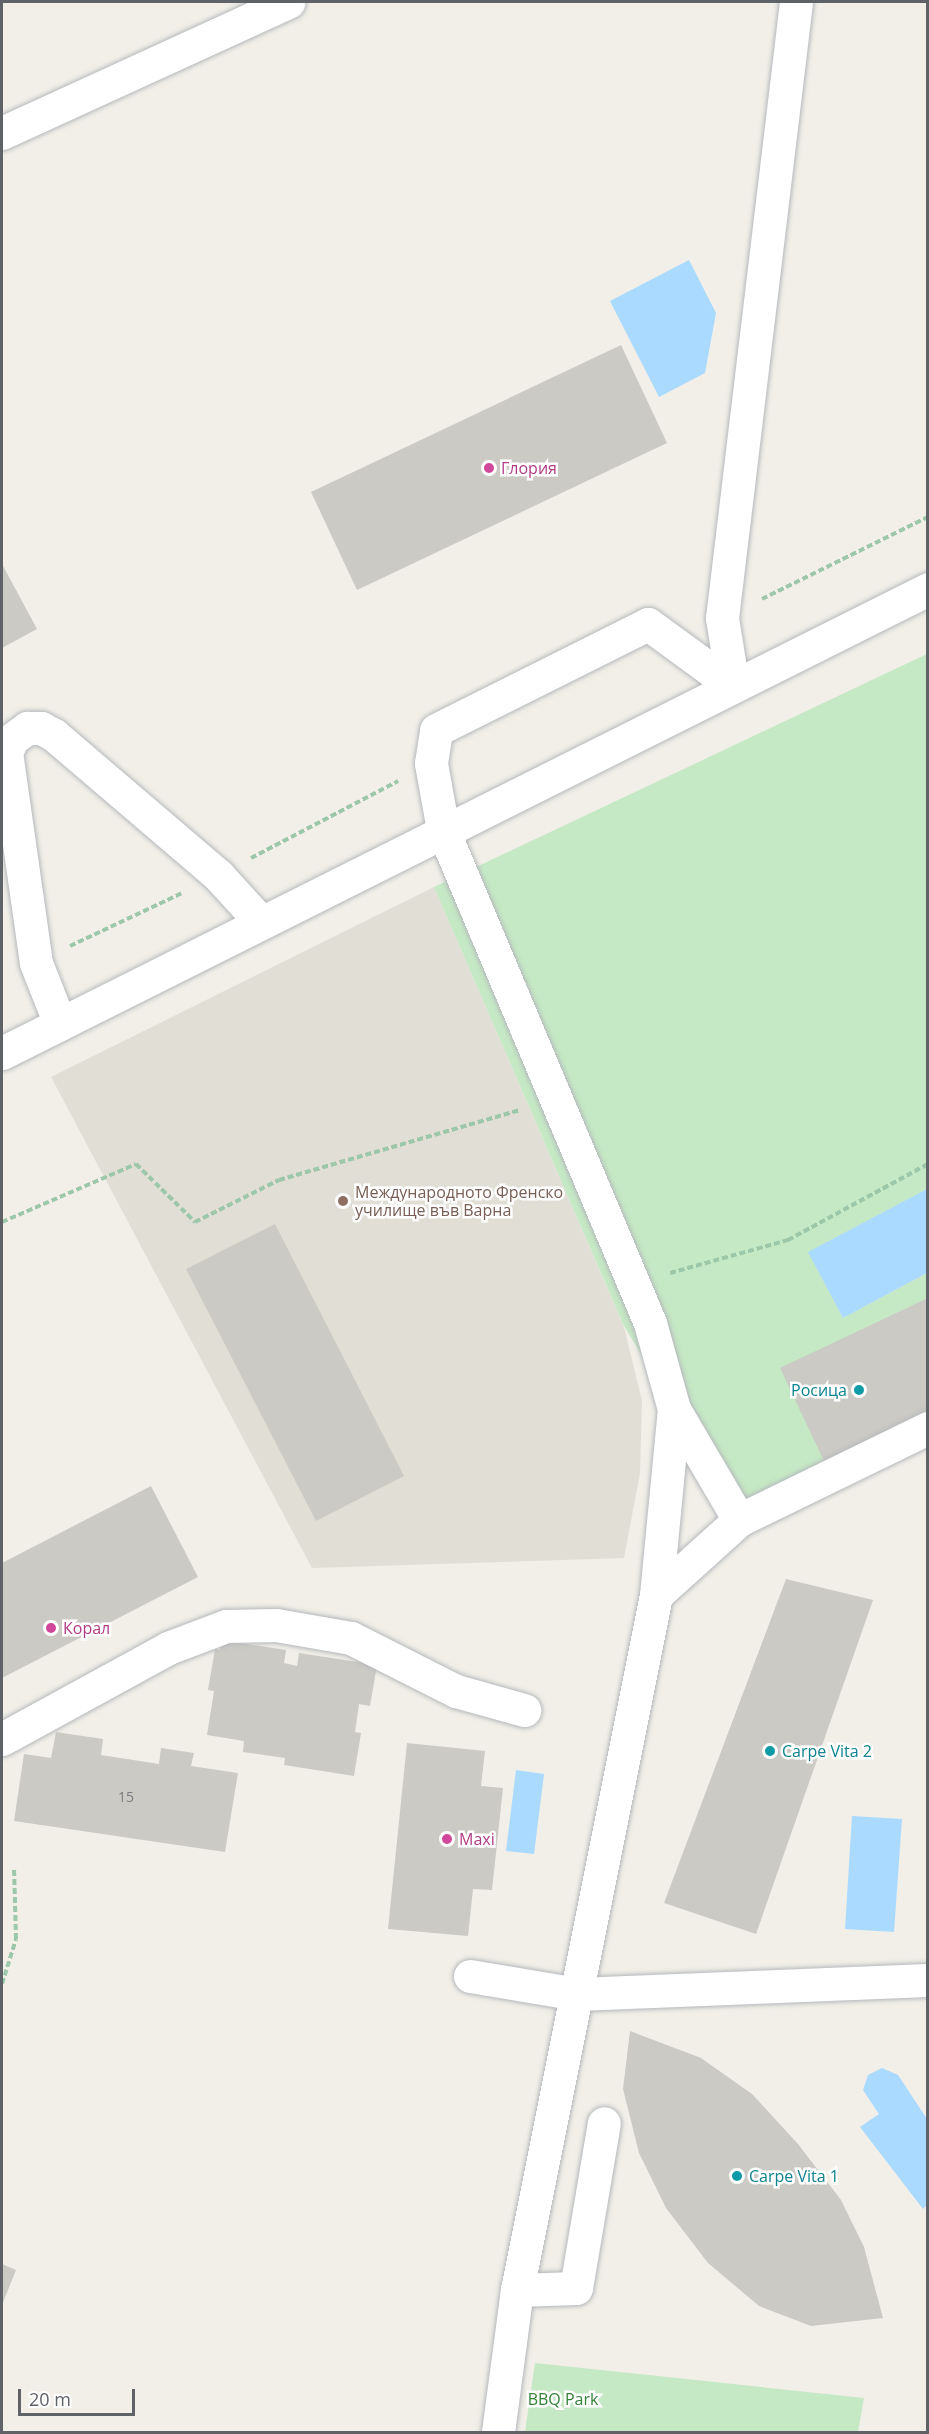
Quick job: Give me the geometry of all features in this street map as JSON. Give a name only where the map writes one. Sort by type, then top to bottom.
[{"type":"street","points":[[2,133],[288,2]]},
{"type":"street","points":[[733,686],[722,618],[796,2]]},
{"type":"street","points":[[2,1053],[260,921],[927,589]]},
{"type":"street","points":[[733,686],[648,624],[436,730],[431,763],[443,830],[650,1323],[674,1409],[739,1521]]},
{"type":"street","points":[[60,1024],[36,963],[14,811],[6,753],[19,732],[41,728],[54,735],[218,875],[260,921]]},
{"type":"street","points":[[498,2433],[517,2290],[656,1595],[674,1409]]},
{"type":"street","points":[[656,1595],[739,1521],[927,1428]]},
{"type":"street","points":[[2,1739],[168,1648],[226,1626],[276,1625],[351,1638],[456,1691],[524,1710]]},
{"type":"street","points":[[470,1976],[577,1994],[927,1980]]},
{"type":"street","points":[[517,2290],[576,2288],[604,2123]]},
{"type":"path","points":[[2,1221],[136,1164],[195,1222],[279,1180],[556,1100]]},
{"type":"path","points":[[666,1274],[788,1240],[927,1164]]},
{"type":"path","points":[[2,1984],[16,1939],[14,1869]]},
{"type":"shaded area","name":"Международното Френско училище във Варна","points":[[434,887],[624,1327],[642,1401],[640,1473],[624,1558],[312,1568],[51,1077]]},
{"type":"green space","points":[[927,654],[927,1189],[809,1252],[843,1318],[927,1273],[927,1428],[739,1520],[623,1324],[434,887]]},
{"type":"green space","name":"BBQ Park","points":[[535,2363],[864,2398],[858,2432],[525,2432]]},
{"type":"water","points":[[689,260],[716,313],[705,373],[659,397],[610,301]]},
{"type":"water","points":[[927,1189],[927,1273],[843,1318],[808,1252]]},
{"type":"water","points":[[516,1770],[544,1774],[534,1854],[506,1851]]},
{"type":"water","points":[[852,1816],[902,1819],[894,1932],[845,1929]]},
{"type":"water","points":[[882,2068],[898,2075],[927,2119],[927,2205],[923,2209],[860,2127],[879,2114],[863,2090],[868,2075]]},
{"type":"building","name":"Глория","points":[[621,345],[667,443],[357,590],[311,492]]},
{"type":"building","points":[[2,564],[37,629],[2,648]]},
{"type":"building","points":[[275,1224],[404,1476],[316,1521],[186,1269]]},
{"type":"building","name":"Росица","points":[[928,1298],[928,1412],[824,1461],[780,1368]]},
{"type":"building","name":"Корал","points":[[151,1486],[198,1577],[2,1678],[2,1563]]},
{"type":"building","name":"Carpe Vita 2","points":[[786,1579],[873,1600],[756,1934],[664,1903]]},
{"type":"building","points":[[221,1640],[286,1650],[284,1663],[297,1666],[299,1653],[377,1665],[370,1706],[359,1704],[355,1732],[361,1733],[354,1776],[284,1765],[285,1758],[243,1752],[244,1741],[207,1735],[214,1691],[208,1690],[215,1649],[220,1650]]},
{"type":"building","points":[[56,1732],[103,1739],[101,1755],[159,1764],[161,1748],[194,1753],[191,1766],[238,1773],[225,1852],[14,1821],[24,1754],[51,1758]]},
{"type":"building","name":"Maxi","points":[[407,1743],[485,1751],[481,1786],[503,1788],[492,1890],[473,1889],[468,1936],[388,1929]]},
{"type":"building","name":"Carpe Vita 1","points":[[630,2031],[701,2058],[752,2094],[798,2144],[841,2200],[864,2247],[883,2318],[811,2326],[759,2306],[708,2263],[666,2208],[639,2153],[623,2089]]},
{"type":"building","points":[[2,2264],[16,2270],[2,2305]]},
{"type":"place","name":"Глория","points":[[489,468]]},
{"type":"place","name":"Международното Френско училище във Варна","points":[[343,1201]]},
{"type":"place","name":"Росица","points":[[859,1390]]},
{"type":"place","name":"Корал","points":[[51,1628]]},
{"type":"place","name":"Carpe Vita 2","points":[[770,1751]]},
{"type":"place","name":"Maxi","points":[[447,1839]]},
{"type":"place","name":"Carpe Vita 1","points":[[737,2176]]}]
